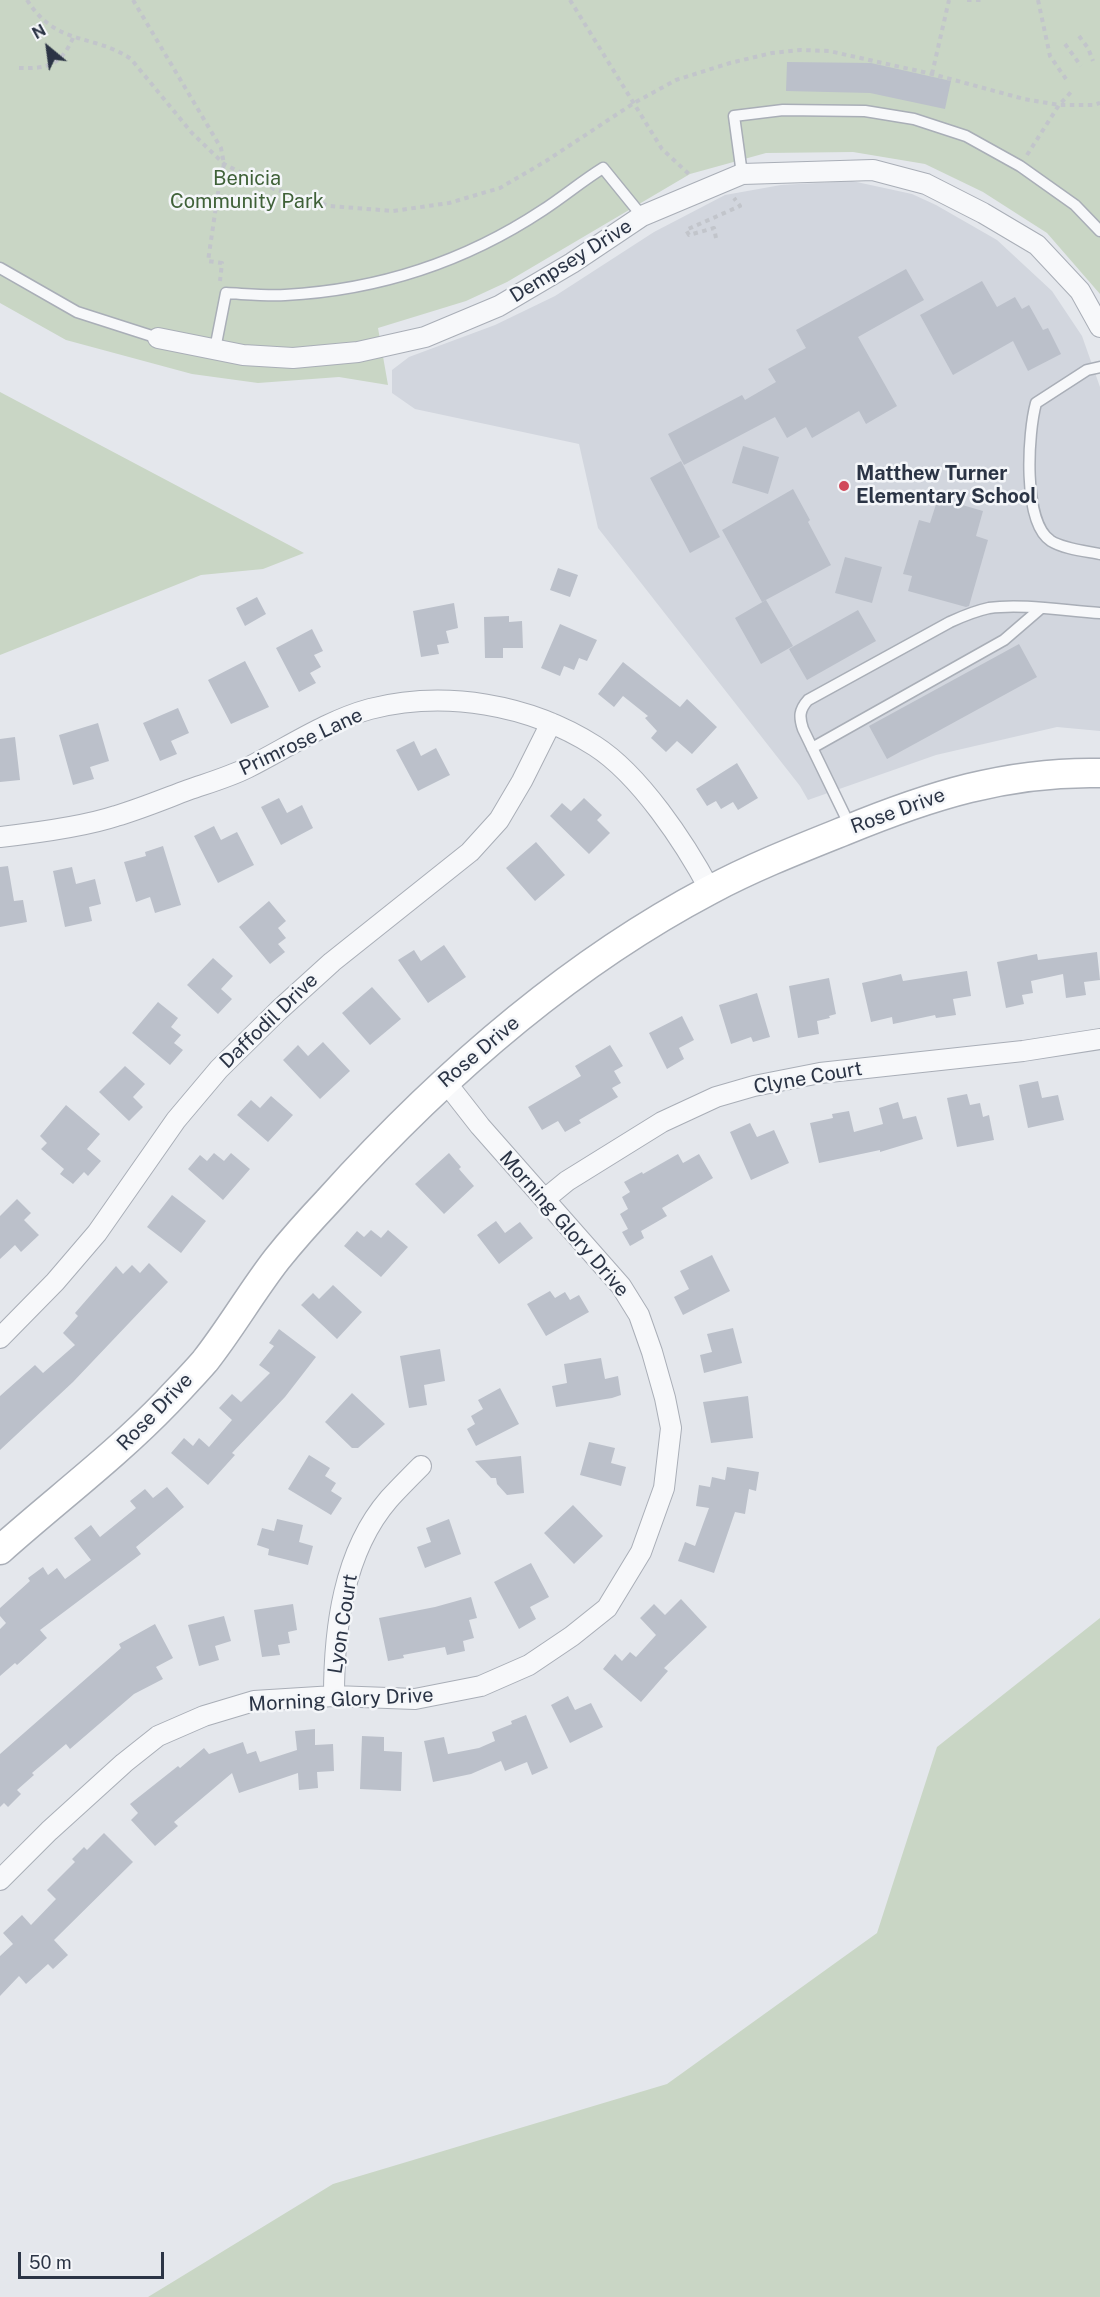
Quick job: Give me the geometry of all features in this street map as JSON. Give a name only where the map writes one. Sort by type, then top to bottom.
[{"type":"main road","name":"Rose Drive","points":[[0,1550],[115,1453],[168,1401],[205,1361],[285,1250],[327,1201],[444,1080],[581,971],[648,926],[711,890],[905,806],[952,791],[1001,780],[1049,774],[1100,773]]},
{"type":"street","name":"Dempsey Drive","points":[[158,338],[243,355],[293,358],[358,352],[425,337],[499,306],[572,263],[642,216],[742,174],[873,170],[926,184],[1037,244],[1080,291],[1100,327]]},
{"type":"street","name":"Primrose Lane","points":[[0,837],[30,834],[114,817],[246,769],[308,734],[367,710],[404,701],[454,699],[513,710],[551,723],[596,747],[652,800],[711,890]]},
{"type":"street","name":"Daffodil Drive","points":[[3,1330],[55,1282],[97,1233],[176,1120],[219,1069],[332,962],[440,879],[478,844],[499,820],[522,782],[551,723]]},
{"type":"street","name":"Clyne Court","points":[[545,1199],[567,1181],[662,1122],[716,1097],[754,1086],[820,1073],[1023,1051],[1100,1039]]},
{"type":"street","name":"Morning Glory Drive","points":[[0,1880],[57,1824],[124,1763],[158,1736],[204,1716],[254,1701],[334,1696],[415,1699],[481,1686],[529,1665],[573,1636],[607,1608],[641,1552],[664,1488],[671,1428],[652,1352],[639,1315],[621,1286],[480,1126],[444,1080]]},
{"type":"street","name":"Lyon Court","points":[[334,1696],[334,1655],[348,1575],[365,1536],[387,1501],[421,1466]]},
{"type":"lane","points":[[742,174],[734,116],[783,110],[865,111],[914,119],[966,136],[1020,166],[1075,205],[1100,231]]},
{"type":"lane","points":[[215,349],[226,293],[284,296],[360,287],[403,277],[431,267],[502,234],[543,210],[603,168],[642,216]]},
{"type":"lane","name":"Dempsey Drive","points":[[0,268],[77,312],[158,338]]},
{"type":"lane","points":[[1100,367],[1087,370],[1036,403],[1031,421],[1029,447],[1035,513],[1040,527],[1050,540],[1100,554]]},
{"type":"lane","points":[[851,828],[799,718],[801,708],[808,700],[950,622],[973,612],[1001,607],[1100,613]]},
{"type":"lane","points":[[812,748],[1004,640],[1040,609]]},
{"type":"path","points":[[133,0],[221,148],[224,165],[208,261],[222,263],[220,281],[226,293]]},
{"type":"path","points":[[570,0],[662,149],[690,174]]},
{"type":"path","points":[[932,74],[949,0]]},
{"type":"path","points":[[967,0],[981,0]]},
{"type":"path","points":[[1038,0],[1050,56],[1066,79]]},
{"type":"path","points":[[29,1],[47,23],[73,38],[118,50],[131,59],[192,133],[224,165],[274,189],[330,206],[393,211],[449,203],[500,188],[524,175],[634,103],[676,80],[772,53],[801,50],[829,51],[932,74],[1002,94],[1059,105],[1100,103]]},
{"type":"path","points":[[1079,36],[1088,48],[1093,62]]},
{"type":"path","points":[[19,68],[50,66],[67,52],[73,38]]},
{"type":"path","points":[[1065,44],[1081,66]]},
{"type":"path","points":[[1020,166],[1059,105],[1072,91]]},
{"type":"path","points":[[716,238],[714,228],[689,236],[686,230],[740,206],[735,197],[725,200]]},
{"type":"shaded area","name":"Matthew Turner Elementary School","points":[[852,181],[912,194],[997,240],[1052,291],[1082,336],[1100,387],[1100,731],[1057,727],[936,755],[808,800],[800,786],[598,528],[579,444],[415,409],[392,393],[392,370],[409,357],[495,325],[555,296],[654,232],[725,195],[781,185]]},
{"type":"green space","name":"Benicia Community Park","points":[[0,0],[1100,0],[1100,294],[1047,233],[983,192],[925,164],[853,152],[766,153],[690,174],[507,282],[466,301],[378,328],[388,385],[339,377],[258,383],[192,374],[66,340],[0,303]]},
{"type":"green space","points":[[0,392],[304,553],[263,569],[201,575],[0,655]]},
{"type":"green space","points":[[1100,1618],[1100,2297],[148,2297],[333,2184],[667,2084],[877,1933],[937,1747]]},
{"type":"building","points":[[787,62],[871,63],[951,81],[945,109],[870,93],[786,91]]},
{"type":"building","points":[[906,269],[924,300],[858,337],[897,406],[866,424],[859,411],[812,438],[806,427],[787,438],[775,417],[684,465],[668,434],[742,395],[745,400],[776,382],[768,369],[806,348],[796,330]]},
{"type":"building","points":[[982,281],[997,307],[1015,297],[1022,309],[1029,305],[1043,330],[1048,328],[1061,354],[1028,371],[1013,341],[953,375],[920,315]]},
{"type":"building","points":[[743,446],[779,457],[768,494],[732,483]]},
{"type":"building","points":[[681,461],[720,537],[690,553],[650,478]]},
{"type":"building","points":[[793,489],[831,565],[762,602],[722,530]]},
{"type":"building","points":[[938,498],[983,511],[976,536],[988,540],[969,606],[966,607],[908,591],[912,576],[903,574],[919,520],[930,523]]},
{"type":"building","points":[[845,557],[882,567],[872,603],[835,593]]},
{"type":"building","points":[[558,568],[578,575],[570,597],[550,590]]},
{"type":"building","points":[[257,597],[266,614],[245,626],[236,608]]},
{"type":"building","points":[[766,600],[793,646],[761,664],[735,618]]},
{"type":"building","points":[[454,603],[458,628],[446,631],[449,643],[437,645],[439,654],[421,657],[413,611]]},
{"type":"building","points":[[858,610],[876,641],[807,680],[789,649]]},
{"type":"building","points":[[509,616],[509,622],[522,621],[523,648],[503,648],[503,658],[485,658],[484,617]]},
{"type":"building","points":[[560,624],[597,640],[587,661],[579,658],[574,670],[564,666],[560,676],[541,668]]},
{"type":"building","points":[[312,629],[323,651],[314,655],[321,667],[310,673],[316,683],[299,692],[276,648]]},
{"type":"building","points":[[1019,644],[1037,677],[887,759],[869,726]]},
{"type":"building","points":[[245,661],[269,707],[231,724],[208,680]]},
{"type":"building","points":[[623,662],[680,707],[687,699],[717,727],[692,754],[677,741],[666,752],[651,738],[657,731],[645,718],[648,716],[623,696],[614,707],[598,694]]},
{"type":"building","points":[[178,708],[189,733],[171,741],[177,754],[160,761],[143,723]]},
{"type":"building","points":[[98,723],[109,761],[90,767],[94,779],[73,785],[59,735]]},
{"type":"building","points":[[15,737],[20,780],[0,782],[0,739]]},
{"type":"building","points":[[414,741],[421,756],[436,748],[450,775],[418,791],[396,750]]},
{"type":"building","points":[[737,763],[758,798],[738,810],[733,802],[721,809],[716,801],[707,806],[696,789]]},
{"type":"building","points":[[279,798],[287,813],[302,805],[313,828],[281,845],[261,807]]},
{"type":"building","points":[[584,798],[602,815],[597,820],[610,833],[589,854],[550,816],[562,803],[571,811]]},
{"type":"building","points":[[214,826],[221,840],[237,832],[254,865],[218,883],[194,836]]},
{"type":"building","points":[[536,842],[565,875],[535,901],[506,868]]},
{"type":"building","points":[[163,846],[181,905],[155,913],[150,897],[136,902],[124,862],[146,856],[145,852]]},
{"type":"building","points":[[8,866],[14,901],[23,900],[27,922],[0,927],[0,867]]},
{"type":"building","points":[[72,867],[76,884],[95,879],[101,904],[89,907],[92,921],[65,927],[53,871]]},
{"type":"building","points":[[269,901],[286,921],[278,928],[286,938],[278,944],[285,952],[270,964],[239,927]]},
{"type":"building","points":[[444,945],[466,977],[428,1003],[398,960],[414,950],[421,961]]},
{"type":"building","points":[[1097,952],[1100,980],[1084,982],[1086,995],[1066,998],[1063,974],[1031,981],[1033,993],[1022,995],[1024,1004],[1006,1008],[997,962],[1037,954],[1038,960]]},
{"type":"building","points":[[213,958],[233,976],[221,989],[232,999],[218,1014],[187,985]]},
{"type":"building","points":[[967,971],[971,996],[953,999],[956,1015],[936,1018],[935,1015],[893,1024],[892,1017],[871,1022],[862,983],[901,974],[903,981]]},
{"type":"building","points":[[829,978],[836,1014],[817,1021],[819,1034],[798,1038],[789,986]]},
{"type":"building","points":[[372,987],[401,1019],[370,1045],[342,1013]]},
{"type":"building","points":[[757,993],[770,1037],[753,1042],[751,1037],[731,1044],[719,1005]]},
{"type":"building","points":[[158,1002],[178,1018],[171,1027],[181,1035],[174,1043],[183,1050],[170,1065],[132,1033]]},
{"type":"building","points":[[682,1016],[694,1040],[679,1048],[684,1059],[667,1069],[649,1033]]},
{"type":"building","points":[[323,1042],[350,1071],[320,1099],[283,1060],[298,1045],[308,1056]]},
{"type":"building","points":[[610,1045],[623,1066],[614,1071],[621,1083],[612,1088],[618,1097],[579,1120],[581,1123],[565,1132],[558,1121],[542,1130],[528,1107],[581,1076],[575,1066]]},
{"type":"building","points":[[125,1066],[145,1084],[133,1097],[143,1107],[129,1121],[99,1092]]},
{"type":"building","points":[[1038,1081],[1042,1098],[1058,1095],[1064,1120],[1028,1128],[1019,1085]]},
{"type":"building","points":[[967,1094],[970,1105],[980,1103],[983,1117],[989,1115],[994,1140],[957,1147],[947,1098]]},
{"type":"building","points":[[271,1096],[293,1115],[268,1142],[237,1115],[251,1100],[260,1108]]},
{"type":"building","points":[[898,1102],[903,1119],[916,1116],[923,1139],[880,1152],[880,1150],[819,1163],[810,1123],[833,1118],[832,1114],[849,1111],[854,1132],[883,1124],[879,1108]]},
{"type":"building","points":[[66,1105],[100,1134],[87,1149],[101,1161],[88,1176],[84,1172],[73,1184],[60,1174],[64,1169],[41,1149],[47,1143],[40,1136]]},
{"type":"building","points":[[750,1123],[757,1137],[774,1130],[789,1163],[751,1180],[730,1132]]},
{"type":"building","points":[[214,1153],[224,1161],[231,1153],[250,1169],[223,1200],[188,1169],[200,1155],[207,1161]]},
{"type":"building","points":[[449,1153],[474,1186],[444,1214],[415,1184]]},
{"type":"building","points":[[678,1154],[683,1163],[699,1154],[713,1178],[662,1208],[667,1216],[641,1231],[644,1238],[630,1246],[622,1232],[628,1229],[620,1214],[628,1209],[622,1197],[630,1192],[624,1182]]},
{"type":"building","points":[[172,1195],[206,1221],[181,1253],[147,1227]]},
{"type":"building","points":[[17,1199],[31,1213],[24,1220],[39,1235],[21,1252],[15,1245],[0,1259],[0,1216]]},
{"type":"building","points":[[496,1221],[505,1233],[520,1222],[533,1238],[499,1264],[477,1235]]},
{"type":"building","points":[[371,1230],[381,1238],[388,1230],[408,1247],[381,1277],[344,1246],[357,1231],[364,1237]]},
{"type":"building","points":[[712,1255],[730,1291],[683,1315],[674,1297],[689,1289],[680,1271]]},
{"type":"building","points":[[149,1263],[168,1282],[73,1382],[0,1450],[0,1396],[35,1365],[43,1373],[75,1345],[63,1333],[78,1316],[75,1313],[116,1266],[123,1274],[132,1265],[140,1273]]},
{"type":"building","points":[[333,1285],[362,1312],[337,1339],[301,1305],[313,1293],[319,1299]]},
{"type":"building","points":[[550,1291],[555,1298],[565,1292],[570,1300],[579,1295],[589,1312],[546,1336],[527,1304]]},
{"type":"building","points":[[733,1328],[742,1363],[704,1373],[700,1355],[712,1352],[707,1334]]},
{"type":"building","points":[[279,1329],[316,1357],[285,1397],[232,1453],[235,1455],[208,1485],[171,1453],[184,1438],[193,1446],[199,1438],[209,1447],[232,1420],[219,1408],[232,1394],[241,1402],[270,1373],[259,1365],[274,1346],[269,1343]]},
{"type":"building","points":[[440,1349],[445,1381],[424,1385],[427,1405],[409,1408],[400,1356]]},
{"type":"building","points":[[601,1358],[605,1379],[618,1376],[621,1395],[556,1407],[552,1386],[567,1383],[564,1364]]},
{"type":"building","points":[[500,1388],[519,1424],[476,1446],[467,1429],[475,1424],[471,1416],[483,1409],[478,1400]]},
{"type":"building","points":[[352,1393],[385,1424],[358,1448],[352,1448],[325,1422]]},
{"type":"building","points":[[748,1396],[753,1438],[711,1443],[703,1402]]},
{"type":"building","points":[[589,1442],[615,1448],[611,1463],[626,1467],[621,1486],[580,1475]]},
{"type":"building","points":[[309,1455],[330,1468],[325,1476],[336,1483],[331,1491],[342,1498],[331,1515],[288,1489]]},
{"type":"building","points":[[521,1456],[524,1493],[507,1495],[497,1484],[496,1478],[491,1478],[475,1461]]},
{"type":"building","points":[[727,1467],[759,1472],[756,1491],[749,1489],[745,1514],[735,1512],[714,1573],[678,1561],[685,1542],[695,1546],[709,1508],[696,1506],[699,1485],[710,1487],[712,1477],[725,1480]]},
{"type":"building","points":[[167,1487],[184,1507],[136,1547],[141,1554],[40,1630],[47,1638],[17,1665],[15,1663],[0,1676],[0,1629],[6,1623],[0,1616],[0,1608],[30,1581],[28,1578],[43,1567],[48,1575],[57,1568],[65,1579],[91,1560],[74,1538],[91,1525],[100,1537],[136,1508],[130,1501],[145,1489],[153,1498]]},
{"type":"building","points":[[573,1505],[603,1536],[574,1564],[544,1533]]},
{"type":"building","points":[[277,1519],[303,1525],[299,1542],[313,1546],[308,1565],[268,1555],[269,1549],[257,1545],[262,1528],[274,1531]]},
{"type":"building","points":[[449,1519],[461,1554],[425,1568],[417,1547],[431,1542],[426,1528]]},
{"type":"building","points":[[531,1563],[549,1597],[530,1607],[536,1619],[519,1629],[494,1582]]},
{"type":"building","points":[[471,1597],[477,1618],[469,1620],[474,1638],[463,1641],[465,1651],[447,1655],[445,1647],[403,1655],[404,1658],[388,1661],[379,1618]]},
{"type":"building","points":[[681,1599],[707,1627],[664,1668],[668,1671],[641,1702],[603,1669],[615,1654],[622,1661],[630,1652],[636,1657],[656,1635],[640,1618],[654,1604],[665,1615]]},
{"type":"building","points":[[293,1604],[297,1630],[288,1632],[290,1643],[278,1645],[280,1655],[262,1657],[254,1610]]},
{"type":"building","points":[[224,1616],[231,1641],[215,1646],[219,1660],[199,1666],[188,1625]]},
{"type":"building","points":[[155,1624],[173,1658],[156,1667],[163,1679],[134,1694],[70,1749],[66,1744],[32,1773],[34,1775],[17,1790],[21,1794],[8,1807],[4,1803],[0,1807],[0,1754],[121,1648],[119,1644]]},
{"type":"building","points":[[568,1696],[575,1710],[591,1703],[603,1727],[570,1743],[551,1705]]},
{"type":"building","points":[[526,1715],[548,1768],[532,1775],[527,1762],[505,1771],[501,1761],[471,1774],[433,1782],[424,1741],[444,1737],[448,1754],[479,1748],[495,1741],[492,1732]]},
{"type":"building","points":[[315,1729],[315,1745],[333,1744],[334,1771],[317,1772],[318,1788],[299,1790],[298,1773],[239,1793],[232,1773],[174,1822],[178,1826],[155,1846],[131,1820],[138,1813],[130,1804],[204,1748],[209,1754],[243,1742],[247,1754],[256,1751],[260,1762],[297,1750],[295,1731]]},
{"type":"building","points":[[362,1736],[384,1737],[384,1751],[402,1752],[401,1791],[360,1789]]},
{"type":"building","points":[[104,1833],[133,1862],[54,1940],[68,1955],[53,1969],[48,1964],[26,1984],[19,1976],[0,1996],[0,1956],[13,1944],[3,1933],[22,1915],[31,1925],[56,1899],[47,1890],[75,1862],[72,1859],[84,1847],[87,1850]]},
{"type":"place","name":"Matthew Turner Elementary School","points":[[844,486]]}]
